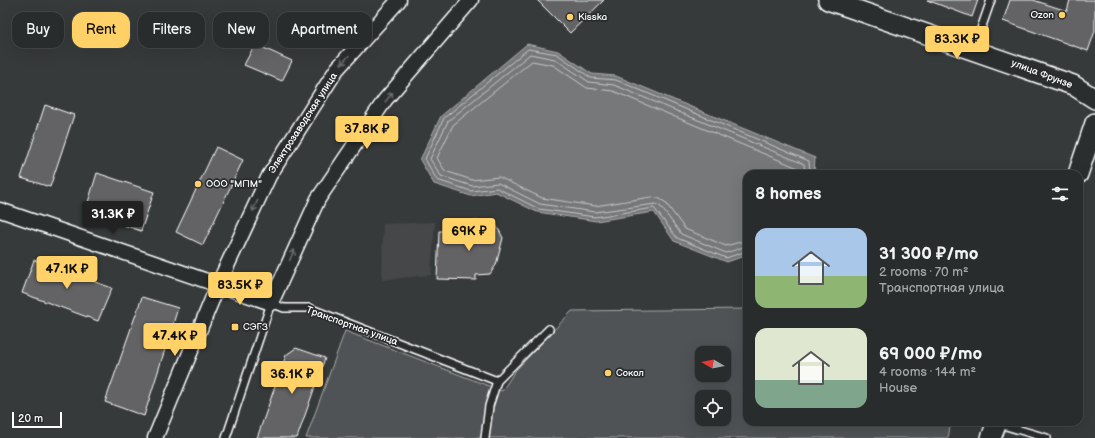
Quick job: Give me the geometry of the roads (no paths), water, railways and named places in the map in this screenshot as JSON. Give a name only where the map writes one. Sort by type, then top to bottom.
[{"type":"main road","name":"улица Фрунзе","points":[[828,0],[852,4],[1073,85],[1095,99]]},
{"type":"main road","points":[[1079,170],[1095,123]]},
{"type":"street","name":"Электрозаводская улица","points":[[155,438],[218,285],[269,176],[337,69],[399,0]]},
{"type":"street","points":[[271,303],[318,199],[386,100],[471,0]]},
{"type":"street","name":"Транспортная улица","points":[[0,210],[271,303]]},
{"type":"lane","points":[[974,49],[991,0]]},
{"type":"lane","name":"Транспортная улица","points":[[271,303],[284,308],[309,308],[497,381]]},
{"type":"lane","points":[[226,438],[271,303]]},
{"type":"lane","points":[[485,438],[489,406],[497,381],[550,329]]},
{"type":"lane","points":[[995,428],[1047,438]]},
{"type":"water","points":[[527,44],[558,51],[592,74],[616,76],[815,158],[814,170],[743,170],[743,256],[727,262],[674,241],[654,212],[596,221],[537,212],[496,192],[471,196],[434,184],[420,160],[441,116]]},
{"type":"place","name":"Ozon","points":[[1062,15]]},
{"type":"place","name":"Kisska","points":[[570,17]]},
{"type":"place","name":"ООО \"МПМ\"","points":[[198,184]]},
{"type":"place","name":"СЭГЗ","points":[[235,327]]},
{"type":"place","name":"Сокол","points":[[608,373]]}]
